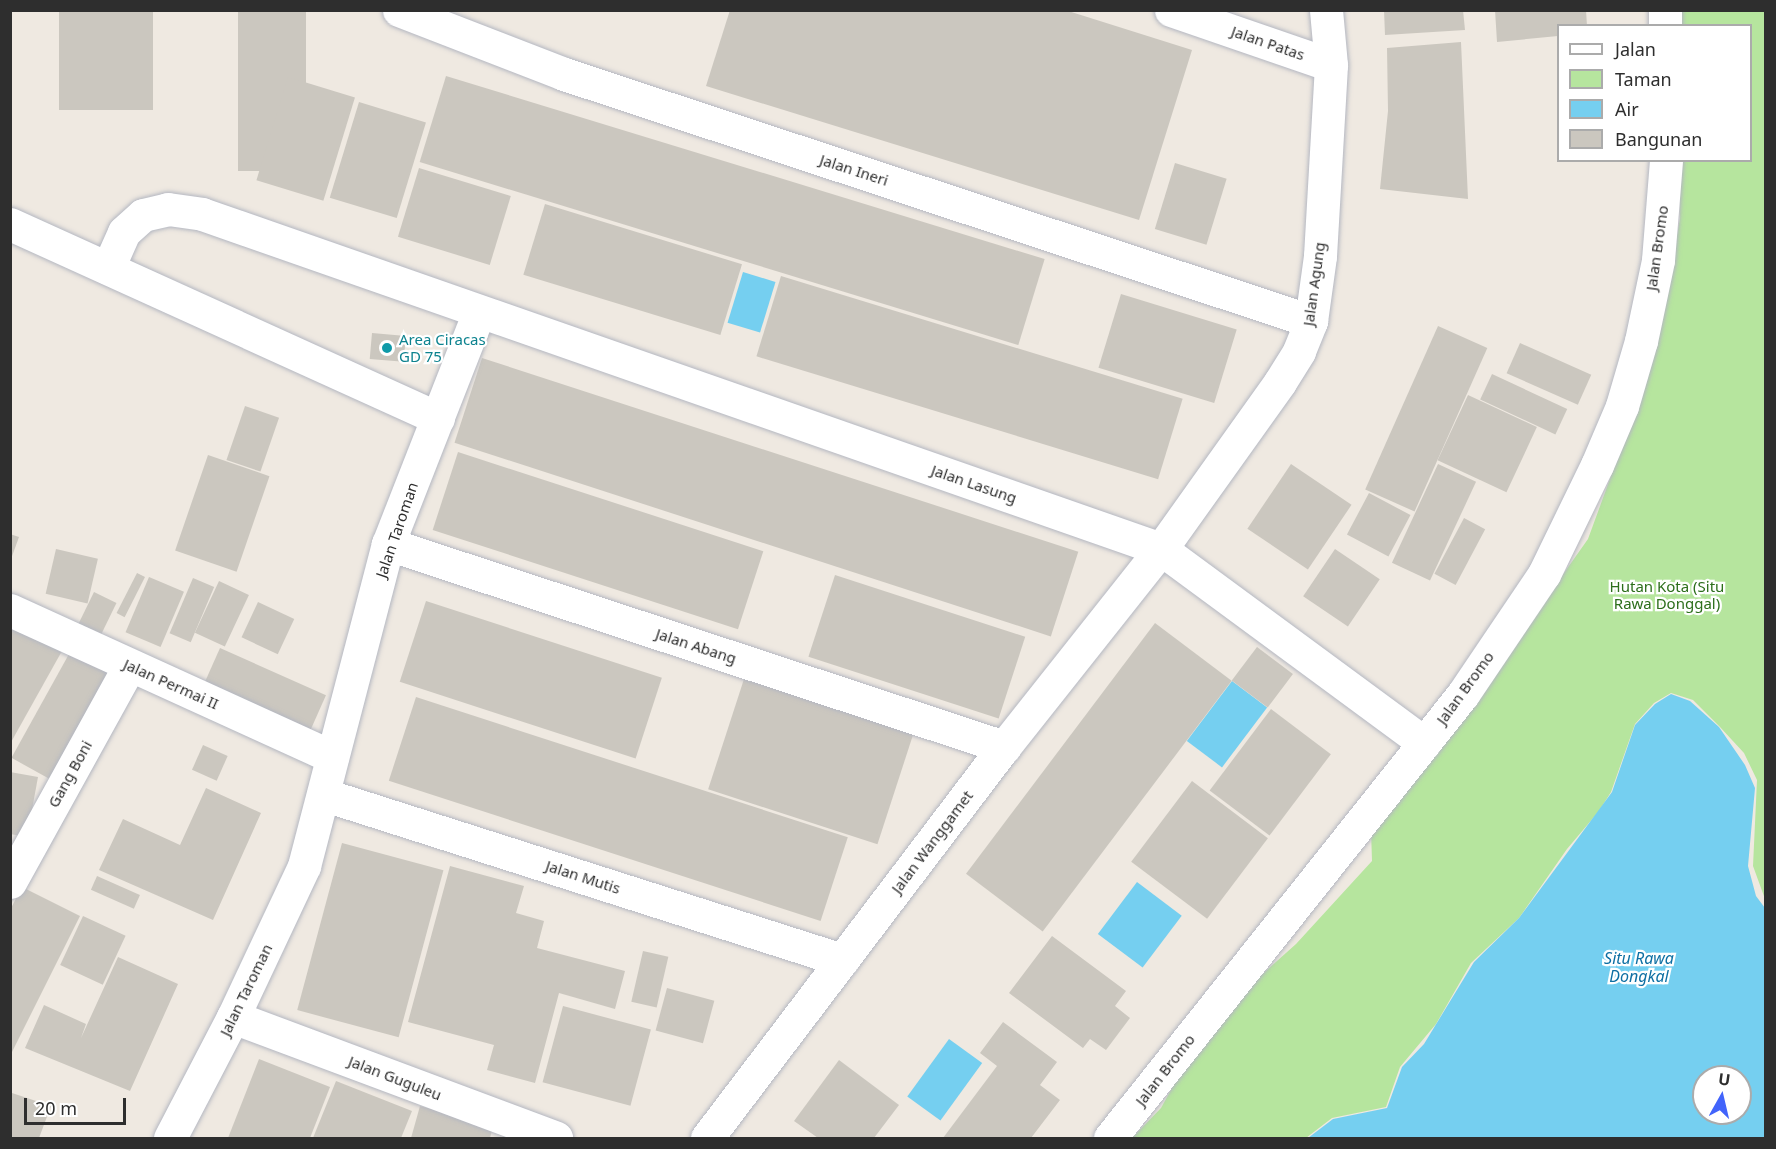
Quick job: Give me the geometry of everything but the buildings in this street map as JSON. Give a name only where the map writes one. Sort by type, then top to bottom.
[{"type":"street","name":"Jalan Ineri","points":[[399,10],[564,74],[1311,321]]},
{"type":"street","name":"Jalan Patas","points":[[1171,10],[1331,65]]},
{"type":"street","name":"Jalan Agung","points":[[1161,549],[1280,382],[1299,351],[1311,321],[1320,256],[1331,65],[1326,10]]},
{"type":"street","name":"Jalan Bromo","points":[[1110,1138],[1462,694],[1544,574],[1614,426],[1641,341],[1658,260],[1666,162]]},
{"type":"street","points":[[108,268],[124,232],[133,222],[155,210],[183,209],[479,312]]},
{"type":"street","points":[[10,224],[438,418]]},
{"type":"street","name":"Jalan Lasung","points":[[479,312],[1161,549],[1424,743]]},
{"type":"street","name":"Jalan Taroman","points":[[170,1138],[294,892],[310,849],[325,795],[332,757],[388,544],[479,312]]},
{"type":"street","name":"Jalan Abang","points":[[388,544],[1004,747]]},
{"type":"street","name":"Jalan Wanggamet","points":[[707,1138],[1004,747],[1161,549]]},
{"type":"street","name":"Jalan Permai II","points":[[10,610],[332,757]]},
{"type":"street","name":"Gang Boni","points":[[10,882],[129,666]]},
{"type":"street","name":"Jalan Mutis","points":[[325,795],[842,960]]},
{"type":"street","name":"Jalan Guguleu","points":[[233,1017],[556,1138]]},
{"type":"green space","name":"Hutan Kota (Situ Rawa Donggal)","points":[[1678,11],[1765,11],[1765,899],[1753,866],[1757,780],[1744,753],[1720,727],[1693,700],[1671,693],[1654,703],[1635,724],[1611,792],[1599,811],[1567,849],[1519,918],[1471,963],[1436,1024],[1400,1067],[1386,1107],[1332,1118],[1306,1138],[1132,1138],[1161,1108],[1207,1024],[1296,944],[1372,861],[1371,830],[1398,784],[1426,768],[1588,539],[1653,361],[1680,219],[1679,162],[1752,162],[1752,24],[1678,24]]},
{"type":"water","points":[[743,272],[776,282],[760,333],[728,323]]},
{"type":"water","points":[[1232,681],[1267,707],[1222,767],[1187,741]]},
{"type":"water","name":"Situ Rawa Dongkal","points":[[1671,694],[1690,701],[1719,727],[1745,765],[1755,788],[1748,866],[1756,896],[1765,908],[1765,1138],[1308,1138],[1333,1119],[1387,1108],[1402,1067],[1424,1044],[1474,962],[1519,918],[1612,792],[1635,725],[1655,704]]},
{"type":"water","points":[[1137,882],[1182,916],[1143,968],[1098,934]]},
{"type":"water","points":[[949,1039],[982,1063],[940,1121],[907,1096]]},
{"type":"place","name":"Area Ciracas GD 75","points":[[387,348]]}]
